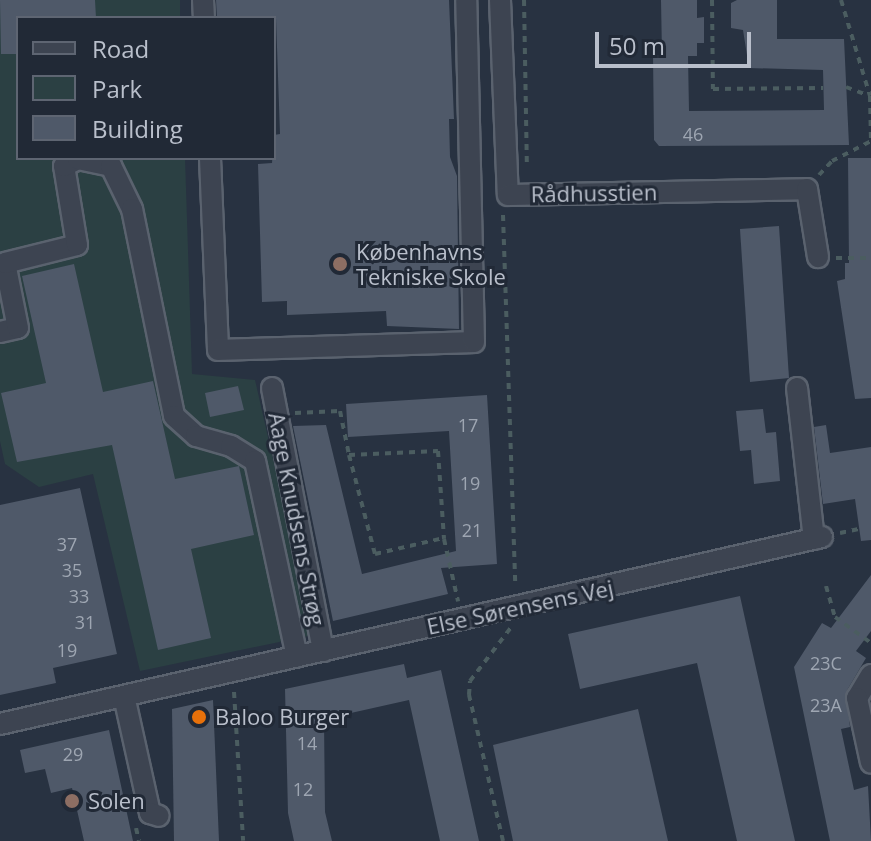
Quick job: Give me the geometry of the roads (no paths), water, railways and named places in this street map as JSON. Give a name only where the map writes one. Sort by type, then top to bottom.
[{"type":"street","points":[[210,160],[218,350],[474,342],[466,0]]},
{"type":"street","name":"Rådhusstien","points":[[500,0],[508,195],[807,189],[818,257]]},
{"type":"street","points":[[0,332],[18,328],[5,263],[77,245],[64,166],[76,160]]},
{"type":"street","points":[[83,160],[111,166],[132,209],[174,416],[196,436],[231,446],[255,461],[297,657]]},
{"type":"street","name":"Aage Knudsens Strøg","points":[[272,388],[323,651]]},
{"type":"street","name":"Else Sørensens Vej","points":[[0,724],[818,538],[797,388]]},
{"type":"street","points":[[871,675],[857,698],[871,763]]},
{"type":"street","points":[[124,696],[150,813],[159,816]]},
{"type":"place","name":"Københavns Tekniske Skole","points":[[340,264]]},
{"type":"place","name":"Baloo Burger","points":[[199,717]]},
{"type":"place","name":"Solen","points":[[72,801]]}]
